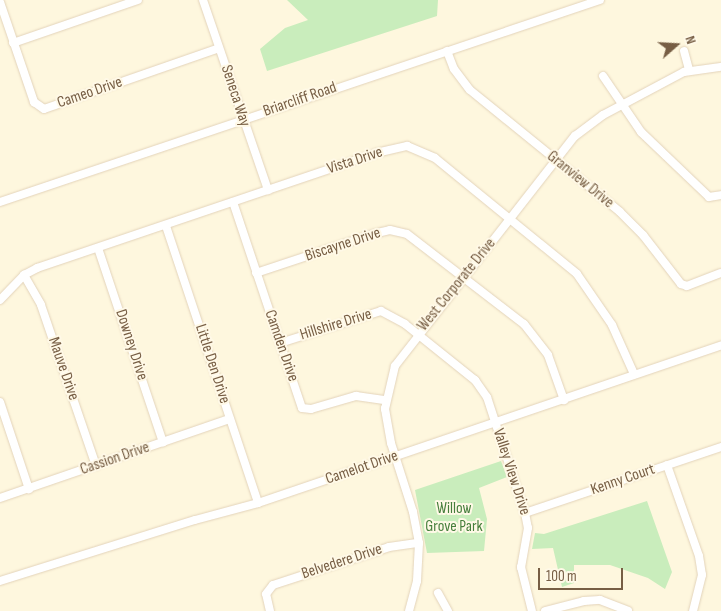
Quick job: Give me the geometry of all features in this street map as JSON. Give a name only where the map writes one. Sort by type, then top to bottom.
[{"type":"street","points":[[13,43],[138,0]]},
{"type":"street","name":"Seneca Way","points":[[203,0],[242,120],[268,190]]},
{"type":"street","name":"Briarcliff Road","points":[[0,202],[600,0]]},
{"type":"street","name":"Cameo Drive","points":[[0,2],[34,102],[44,109],[219,48]]},
{"type":"street","name":"Granview Drive","points":[[447,51],[454,69],[470,90],[631,224],[682,285],[721,274]]},
{"type":"street","points":[[684,51],[689,70]]},
{"type":"street","name":"West Corporate Drive","points":[[409,611],[417,581],[419,543],[417,524],[395,456],[387,424],[386,400],[395,366],[463,276],[575,136],[622,105],[689,70],[721,67]]},
{"type":"street","points":[[603,76],[641,132],[709,197],[721,195]]},
{"type":"street","name":"Vista Drive","points":[[0,300],[24,274],[268,190],[406,146],[423,150],[434,158],[545,245],[584,281],[612,324],[634,374]]},
{"type":"street","name":"Camden Drive","points":[[233,202],[302,408],[311,409],[356,396],[386,400]]},
{"type":"street","name":"Little Den Drive","points":[[166,226],[258,503]]},
{"type":"street","name":"Biscayne Drive","points":[[256,273],[390,230],[417,240],[508,309],[532,332],[555,368],[564,400]]},
{"type":"street","name":"Downey Drive","points":[[98,248],[163,442]]},
{"type":"street","name":"Mauve Drive","points":[[24,274],[41,305],[96,466]]},
{"type":"street","name":"Hillshire Drive","points":[[280,343],[381,311],[397,318],[475,380],[487,397],[494,421]]},
{"type":"street","name":"Camelot Drive","points":[[0,582],[194,520],[258,503],[721,345]]},
{"type":"street","points":[[0,402],[29,489]]},
{"type":"street","name":"Cassion Drive","points":[[0,498],[230,418]]},
{"type":"street","name":"Valley View Drive","points":[[494,421],[526,513],[528,528],[521,566],[532,611]]},
{"type":"street","name":"Kenny Court","points":[[526,513],[721,447]]},
{"type":"street","points":[[667,465],[699,556],[702,575],[693,611]]},
{"type":"street","name":"Belvedere Drive","points":[[270,611],[266,594],[268,589],[349,559],[389,547],[419,543]]},
{"type":"street","points":[[438,592],[448,611]]},
{"type":"street","points":[[545,611],[584,601],[600,600],[628,611]]},
{"type":"green space","points":[[287,0],[438,0],[437,16],[267,71],[260,49],[285,28],[308,20]]},
{"type":"green space","name":"Willow Grove Park","points":[[501,461],[507,477],[479,488],[487,519],[484,551],[427,553],[415,490]]},
{"type":"green space","points":[[647,501],[672,572],[665,589],[648,578],[610,565],[574,565],[574,583],[562,587],[553,548],[532,549],[535,533],[544,534]]}]
